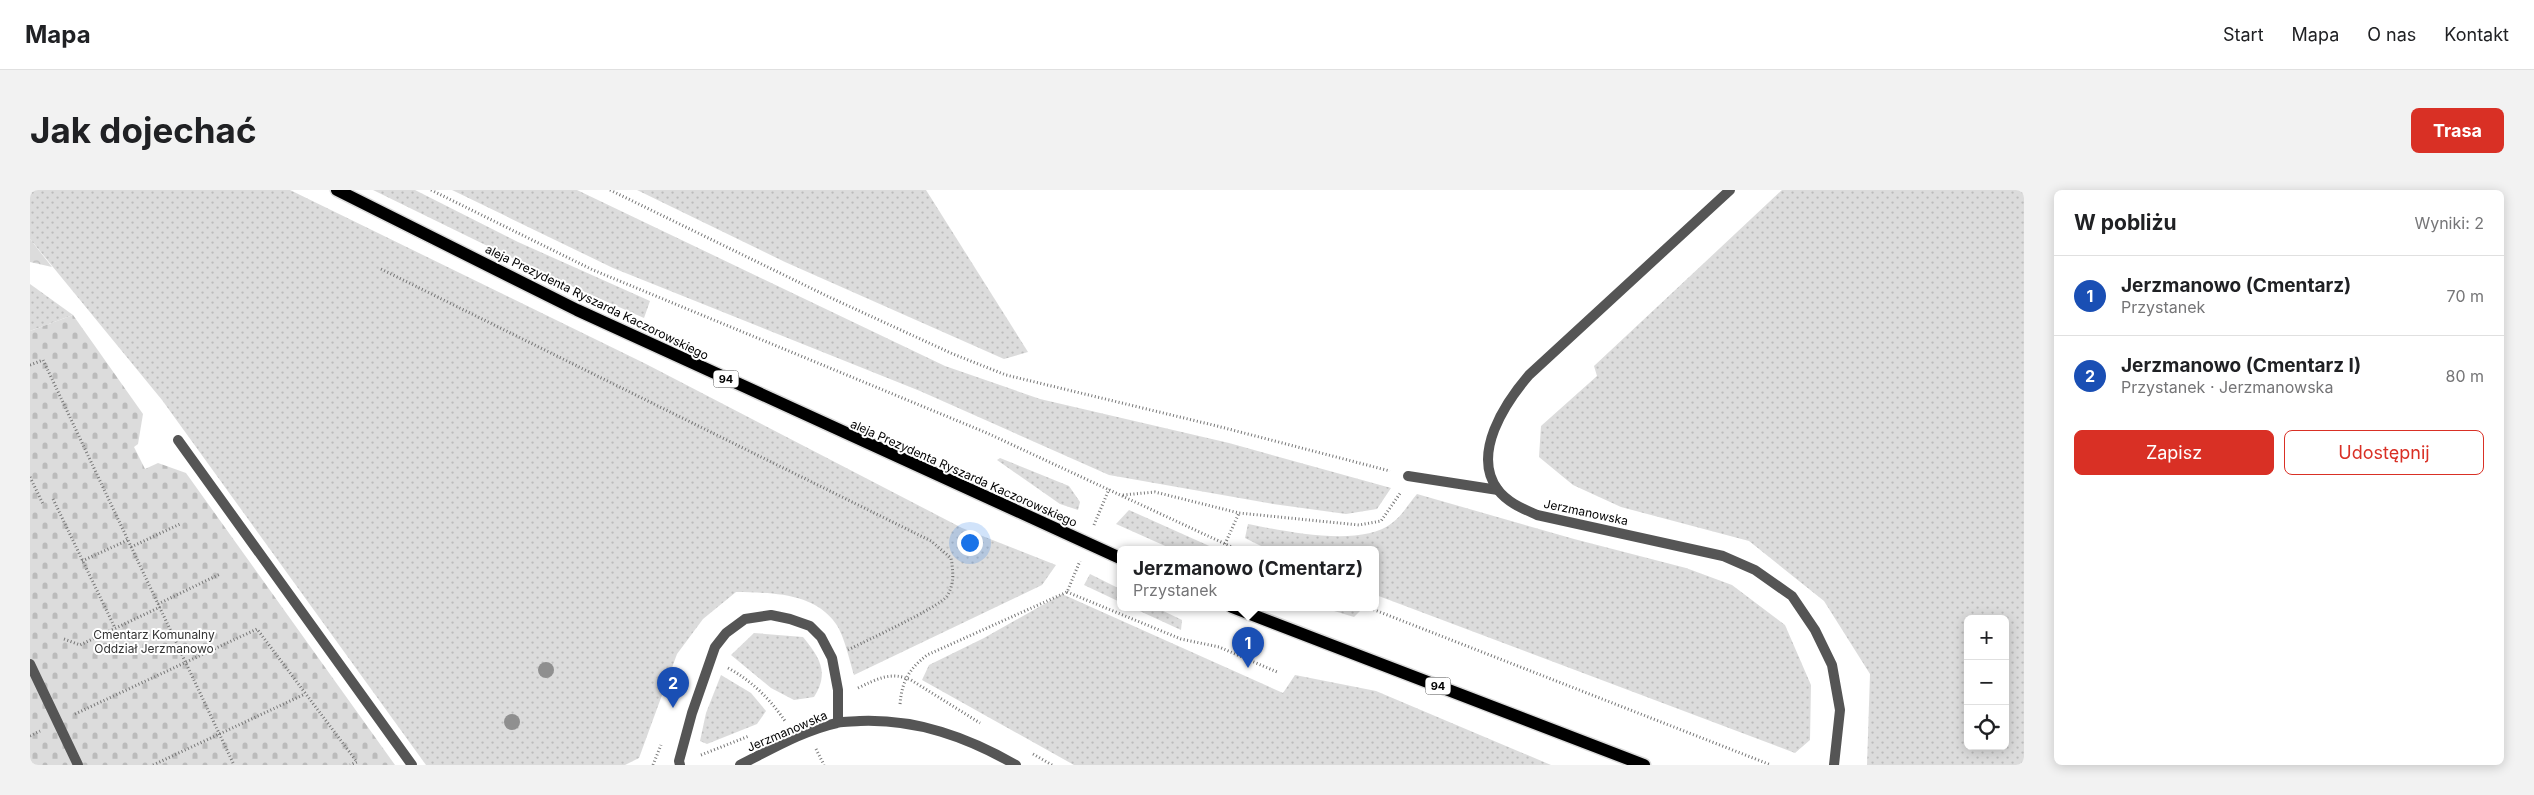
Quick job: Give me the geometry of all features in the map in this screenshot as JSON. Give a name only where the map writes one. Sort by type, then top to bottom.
[{"type":"main road","name":"aleja Prezydenta Ryszarda Kaczorowskiego","points":[[337,190],[576,310],[1117,557]]},
{"type":"main road","name":"94","points":[[1242,611],[1644,765]]},
{"type":"street","points":[[1498,490],[1490,471],[1489,443],[1496,423],[1511,396],[1549,354],[1730,190]]},
{"type":"street","points":[[178,440],[412,765]]},
{"type":"street","points":[[1408,476],[1498,490]]},
{"type":"street","name":"Jerzmanowska","points":[[1498,490],[1515,505],[1538,515],[1723,556],[1755,570],[1792,596],[1815,630],[1832,665],[1840,710],[1834,765]]},
{"type":"street","points":[[680,765],[679,760],[692,713],[715,647],[726,633],[745,619],[771,615],[790,619],[810,626],[821,637],[832,658],[838,690],[838,722]]},
{"type":"street","points":[[30,664],[78,765]]},
{"type":"street","name":"Jerzmanowska","points":[[740,765],[809,733],[838,722],[898,722],[951,734],[990,750],[1016,765]]},
{"type":"path","points":[[430,190],[593,270],[987,433],[1229,546]]},
{"type":"path","points":[[610,190],[830,297],[953,354],[1006,375],[1217,426],[1408,476],[1401,493],[1381,521],[1359,525],[1239,513],[1155,492],[1123,495]]},
{"type":"path","points":[[382,269],[930,540],[951,558],[954,578],[947,597],[920,614],[832,658]]},
{"type":"path","points":[[30,364],[42,360],[234,765]]},
{"type":"path","points":[[30,477],[43,504]]},
{"type":"path","points":[[53,499],[115,628]]},
{"type":"path","points":[[1225,544],[1239,513]]},
{"type":"path","points":[[131,547],[180,524]]},
{"type":"path","points":[[82,561],[128,540]]},
{"type":"path","points":[[64,639],[80,645],[220,574]]},
{"type":"path","points":[[898,722],[901,692],[905,677],[912,667],[927,654],[1067,592],[1181,638],[1219,647],[1277,672]]},
{"type":"path","points":[[1377,611],[1771,765]]},
{"type":"path","points":[[58,722],[257,629],[356,762],[350,765]]},
{"type":"path","points":[[723,665],[746,678],[775,706],[785,722]]},
{"type":"path","points":[[855,689],[891,674],[905,677],[965,714]]},
{"type":"path","points":[[153,765],[305,694]]},
{"type":"green space","points":[[30,190],[290,190],[646,364],[962,528],[1056,565],[1042,585],[854,675],[839,629],[827,613],[804,600],[790,596],[736,592],[703,619],[677,654],[639,758],[625,765],[426,765],[162,400],[30,239]]},
{"type":"green space","points":[[373,190],[415,190],[518,242],[650,301],[644,318],[555,279]]},
{"type":"green space","points":[[452,190],[577,190],[945,366],[1040,399],[1229,443],[1391,488],[1377,509],[1346,514],[1273,504],[1109,475],[920,391],[613,268]]},
{"type":"green space","points":[[637,190],[926,190],[1028,352],[1004,359],[785,262]]},
{"type":"green space","points":[[1782,190],[2024,190],[2024,765],[1867,765],[1870,674],[1824,601],[1749,541],[1621,507],[1573,485],[1539,457],[1541,426],[1597,376],[1594,366]]},
{"type":"green space","points":[[30,239],[52,267],[30,262]]},
{"type":"green space","points":[[30,284],[73,315],[30,331]]},
{"type":"green space","name":"Cmentarz Komunalny Oddział Jerzmanowo","points":[[73,315],[143,414],[138,444],[134,447],[145,469],[158,463],[186,473],[395,765],[30,765],[30,331]]},
{"type":"green space","points":[[1000,458],[1069,486],[1080,502],[1078,510],[1060,504],[997,460]]},
{"type":"green space","points":[[1417,494],[1574,539],[1686,568],[1732,585],[1785,625],[1811,685],[1810,740],[1795,753],[1379,596],[1379,546],[1261,546],[1245,538],[1248,524],[1322,536],[1361,535],[1378,531],[1396,520]]},
{"type":"green space","points":[[1129,510],[1209,546],[1165,546],[1116,524]]},
{"type":"green space","points":[[1090,574],[1117,588],[1117,601],[1084,585]]},
{"type":"green space","points":[[1062,594],[1283,693],[1295,675],[1376,691],[1551,765],[1074,765],[922,680],[929,665],[984,638]]},
{"type":"green space","points":[[1140,611],[1163,611],[1182,620],[1181,630]]},
{"type":"green space","points":[[1334,611],[1360,611],[1354,617]]},
{"type":"green space","points":[[754,633],[803,637],[818,658],[822,672],[819,688],[814,697],[794,700],[771,688],[731,655]]},
{"type":"green space","points":[[721,675],[751,693],[766,711],[757,724],[707,744],[700,741],[706,713]]},
{"type":"place","name":"Jerzmanowo (Cmentarz)","points":[[1248,668]]},
{"type":"place","name":"Jerzmanowo (Cmentarz I)","points":[[673,708]]}]
